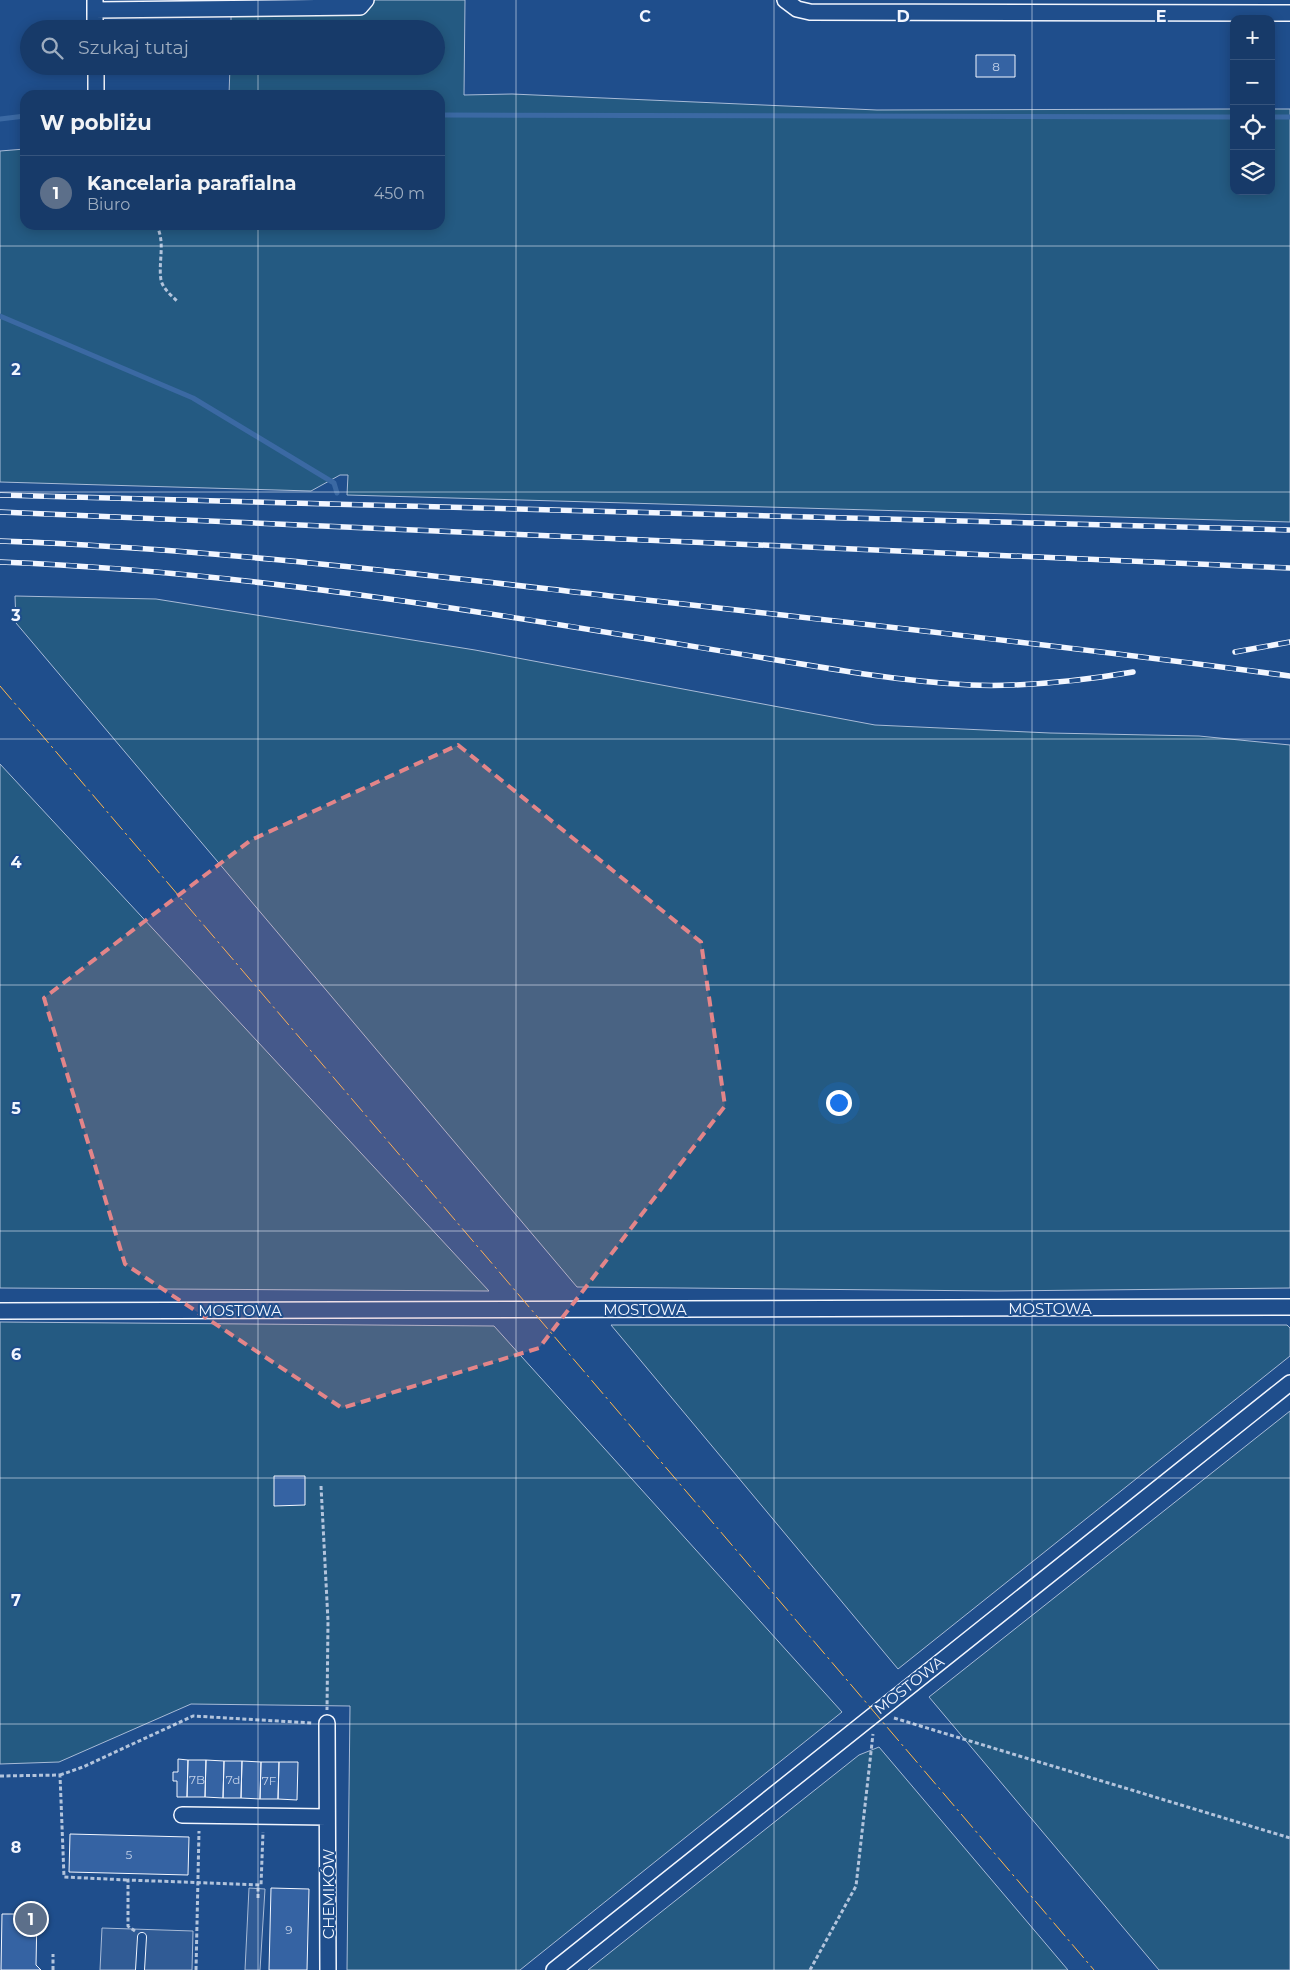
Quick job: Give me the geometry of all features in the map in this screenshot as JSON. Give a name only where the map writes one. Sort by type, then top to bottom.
[{"type":"street","points":[[96,20],[95,5],[360,6],[366,0]]},
{"type":"street","points":[[784,0],[797,9],[810,12],[1290,13]]},
{"type":"street","points":[[96,75],[96,90]]},
{"type":"street","name":"MOSTOWA","points":[[0,1311],[1290,1307]]},
{"type":"street","name":"MOSTOWA","points":[[554,1970],[875,1712],[1290,1383]]},
{"type":"street","name":"CHEMIKÓW","points":[[327,1723],[328,1970]]},
{"type":"street","points":[[182,1815],[327,1817]]},
{"type":"lane","points":[[140,1970],[142,1937]]},
{"type":"path","points":[[158,230],[160,237],[161,280],[166,290],[178,302]]},
{"type":"path","points":[[0,1776],[60,1775],[83,1767],[193,1716],[327,1723],[328,1621],[321,1486]]},
{"type":"path","points":[[810,1970],[856,1886],[875,1712],[1290,1838]]},
{"type":"path","points":[[60,1775],[64,1877],[258,1885]]},
{"type":"path","points":[[196,1970],[199,1815]]},
{"type":"path","points":[[258,1898],[258,1885],[261,1885],[263,1816]]},
{"type":"path","points":[[128,1880],[128,1926],[142,1937]]},
{"type":"path","points":[[52,1970],[53,1954]]},
{"type":"highlighted area","points":[[458,745],[701,942],[725,1106],[539,1348],[342,1408],[125,1264],[44,998],[251,840]]},
{"type":"shaded area","points":[[372,0],[465,0],[464,95],[512,94],[877,110],[1230,109],[1230,195],[1275,195],[1275,109],[1290,109],[1290,522],[347,495],[348,475],[340,475],[311,491],[0,482],[0,151],[20,149],[20,230],[445,230],[445,90],[229,90],[230,75],[445,75],[445,20],[231,20],[231,14]]},
{"type":"shaded area","points":[[15,596],[156,599],[475,650],[875,725],[1050,733],[1199,736],[1290,745],[1290,1288],[997,1291],[577,1287],[16,623]]},
{"type":"shaded area","points":[[0,764],[489,1291],[0,1288]]},
{"type":"shaded area","points":[[0,1322],[494,1326],[842,1712],[520,1970],[347,1970],[350,1706],[191,1704],[59,1762],[0,1764]]},
{"type":"shaded area","points":[[611,1325],[1287,1325],[1290,1328],[1290,1356],[898,1669]]},
{"type":"shaded area","points":[[1290,1411],[1290,1970],[1159,1970],[929,1697]]},
{"type":"shaded area","points":[[879,1747],[1068,1970],[588,1970],[859,1755]]},
{"type":"shaded area","points":[[249,1888],[265,1889],[260,1970],[245,1970]]},
{"type":"shaded area","points":[[102,1928],[193,1931],[192,1970],[100,1970]]},
{"type":"building","points":[[976,55],[1015,55],[1015,77],[976,77]]},
{"type":"building","points":[[274,1476],[305,1476],[305,1505],[274,1506]]},
{"type":"building","points":[[178,1759],[188,1760],[187,1797],[177,1797],[177,1781],[173,1781],[173,1772],[178,1772]]},
{"type":"building","points":[[188,1760],[206,1760],[205,1797],[187,1797]]},
{"type":"building","points":[[206,1760],[224,1761],[223,1798],[205,1797]]},
{"type":"building","points":[[224,1761],[242,1761],[241,1798],[223,1798]]},
{"type":"building","points":[[242,1761],[261,1762],[260,1799],[241,1798]]},
{"type":"building","points":[[261,1762],[279,1762],[278,1799],[260,1799]]},
{"type":"building","points":[[279,1762],[298,1762],[297,1800],[278,1799]]},
{"type":"building","points":[[70,1834],[189,1837],[188,1875],[69,1872]]},
{"type":"building","points":[[271,1888],[309,1889],[307,1970],[269,1970]]},
{"type":"building","points":[[2,1914],[37,1914],[36,1965],[41,1970],[1,1970]]},
{"type":"waterway","points":[[445,115],[1230,117]]},
{"type":"waterway","points":[[0,119],[20,117]]},
{"type":"waterway","points":[[1275,117],[1290,117]]},
{"type":"waterway","points":[[0,316],[193,398],[334,483],[337,493]]},
{"type":"railway","points":[[0,495],[1290,530]]},
{"type":"railway","points":[[0,512],[1290,568]]},
{"type":"railway","points":[[0,541],[153,549],[382,570],[950,634],[1290,676]]},
{"type":"railway","points":[[0,562],[109,568],[325,590],[433,605],[864,674],[930,682],[970,685],[1031,684],[1072,681],[1133,672]]},
{"type":"railway","points":[[1235,652],[1290,642]]},
{"type":"power","points":[[0,686],[1094,1970]]},
{"type":"place","name":"Kancelaria parafialna","points":[[31,1919]]}]
